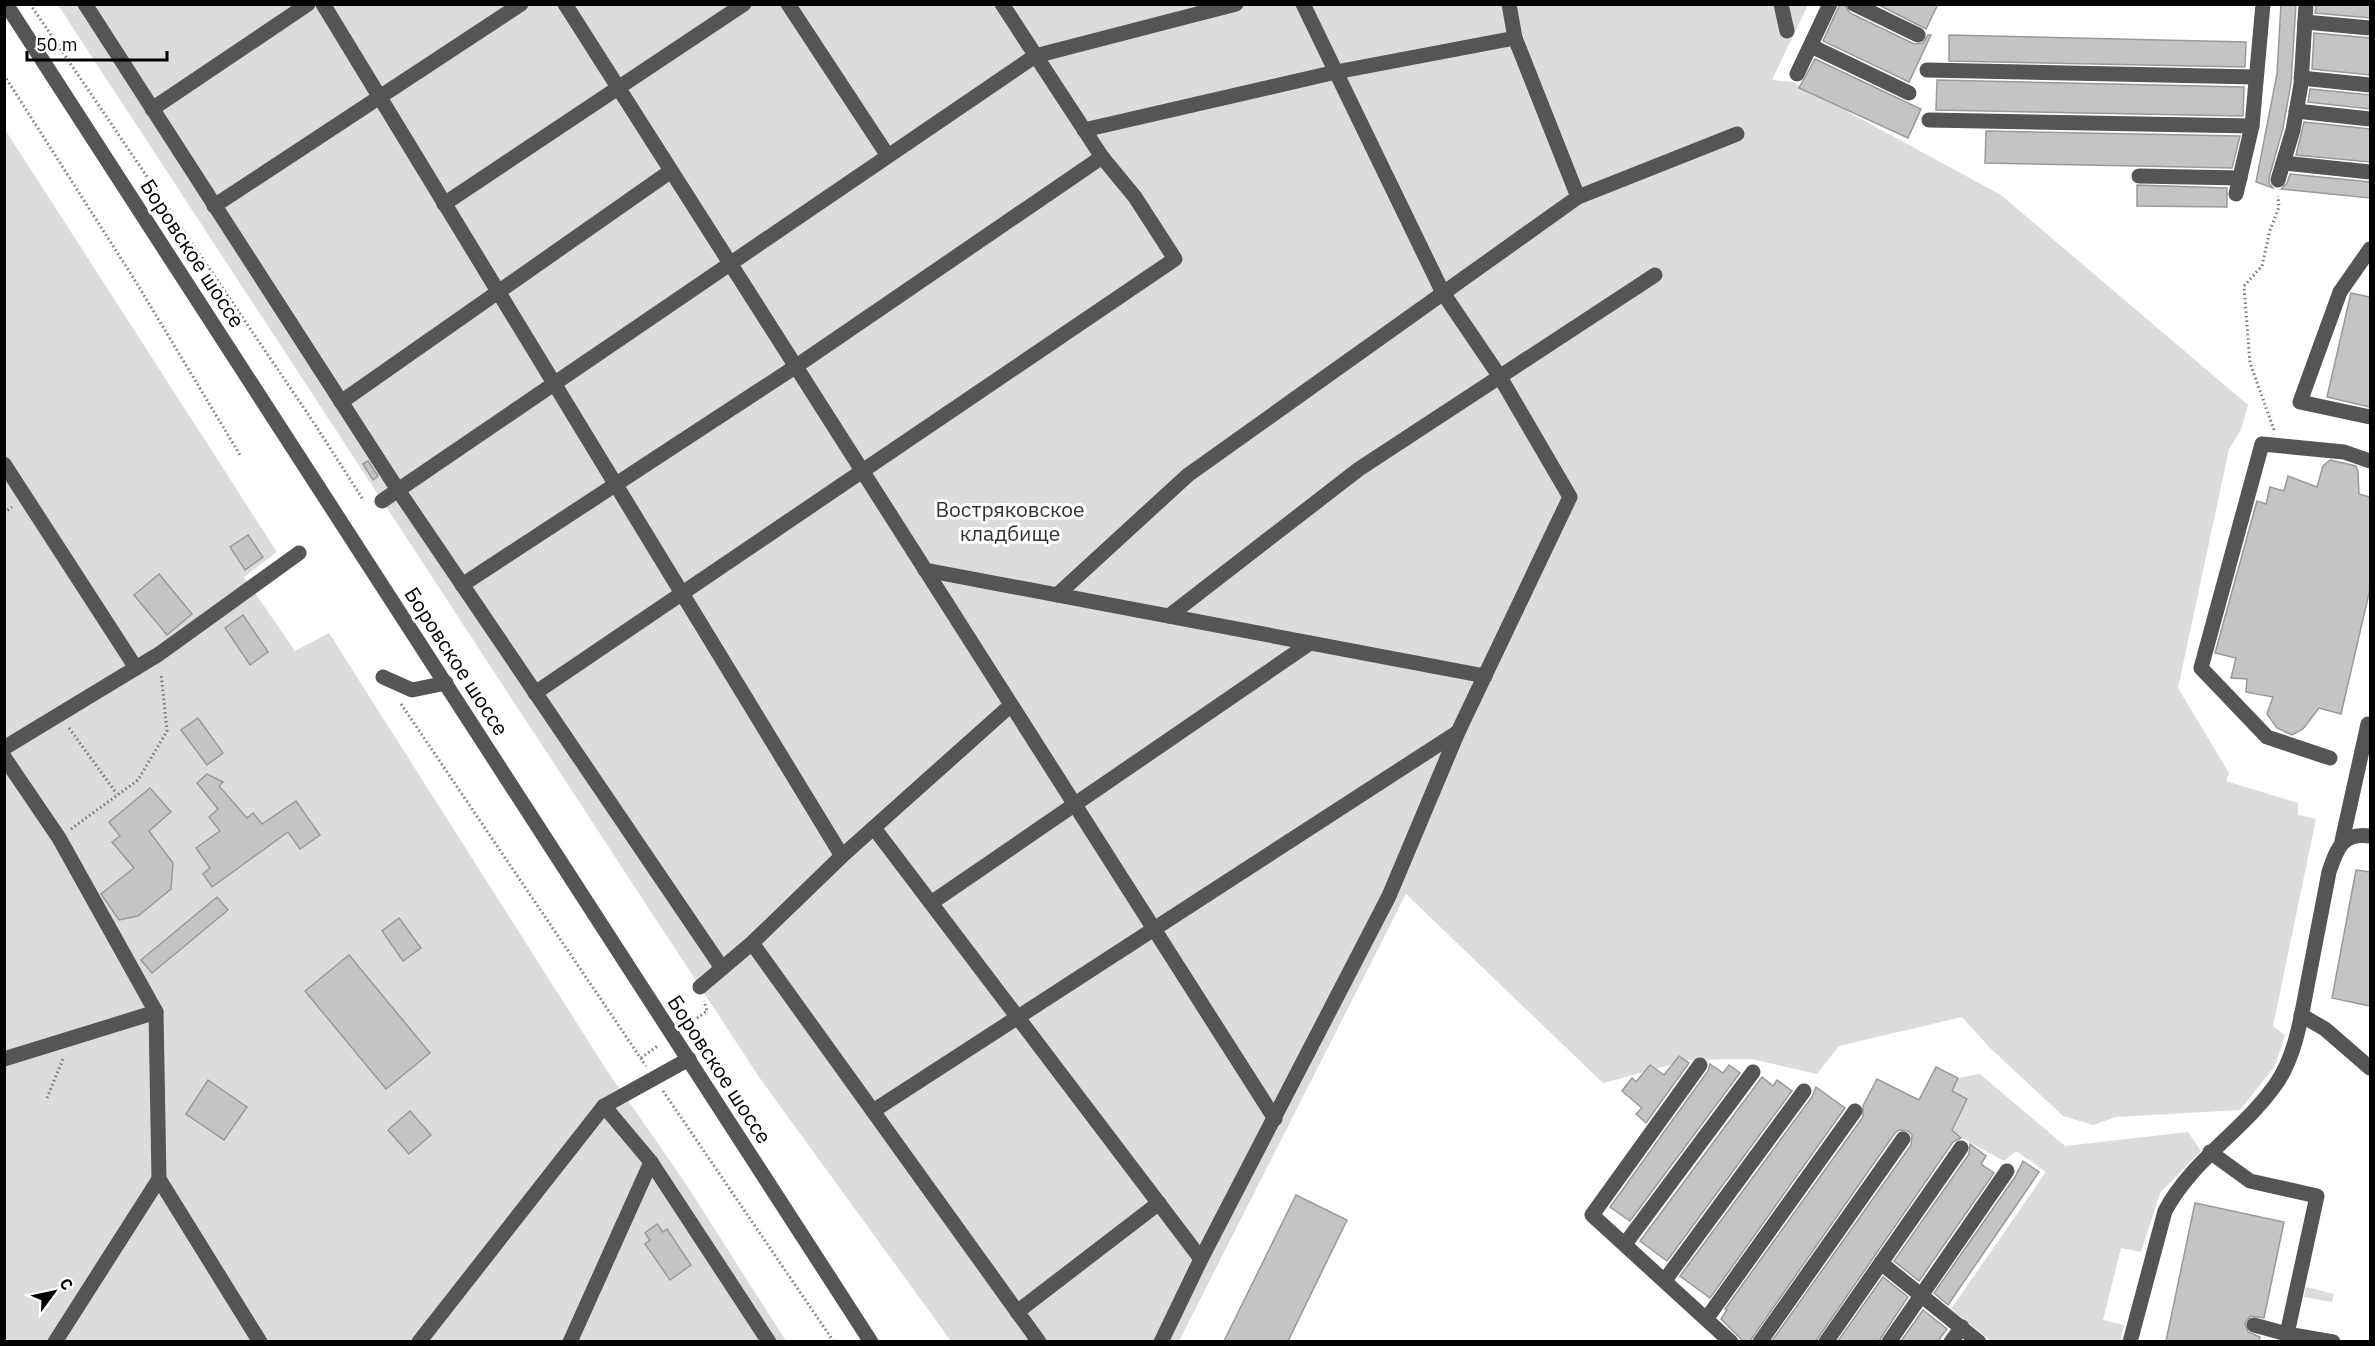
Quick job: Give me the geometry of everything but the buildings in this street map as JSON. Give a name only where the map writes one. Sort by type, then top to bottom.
[{"type":"street","name":"Боровское шоссе","points":[[6,4],[872,1341]]},
{"type":"street","points":[[152,109],[308,4]]},
{"type":"street","points":[[323,4],[842,856]]},
{"type":"street","points":[[214,206],[521,4]]},
{"type":"street","points":[[565,4],[1275,1119]]},
{"type":"street","points":[[444,204],[744,4]]},
{"type":"street","points":[[788,4],[888,156]]},
{"type":"street","points":[[535,693],[1175,259],[1135,196],[1102,157],[1002,4]]},
{"type":"street","points":[[376,505],[1035,56],[1236,4]]},
{"type":"street","points":[[1161,1341],[1389,896],[1458,732],[1570,497],[1500,377],[1443,293],[1303,4]]},
{"type":"street","points":[[1509,4],[1515,38],[1578,197]]},
{"type":"street","points":[[1781,4],[1787,31]]},
{"type":"street","points":[[1797,74],[1830,4]]},
{"type":"street","points":[[1854,4],[1918,35]]},
{"type":"street","points":[[2236,194],[2252,126],[2263,4]]},
{"type":"street","points":[[2278,180],[2296,111],[2301,78],[2306,4]]},
{"type":"street","points":[[91,7],[152,109],[340,402],[722,968]]},
{"type":"street","points":[[2305,22],[2370,28]]},
{"type":"street","points":[[1084,130],[1336,72],[1515,38]]},
{"type":"street","points":[[1810,46],[1909,93]]},
{"type":"street","points":[[1927,70],[2256,77]]},
{"type":"street","points":[[2301,78],[2370,85]]},
{"type":"street","points":[[2296,111],[2370,119]]},
{"type":"street","points":[[1929,120],[2252,126]]},
{"type":"street","points":[[1057,595],[1188,475],[1578,197],[1737,134]]},
{"type":"street","points":[[462,585],[795,367],[1102,157]]},
{"type":"street","points":[[2283,163],[2370,172]]},
{"type":"street","points":[[340,402],[671,171]]},
{"type":"street","points":[[2139,176],[2240,178]]},
{"type":"street","points":[[2370,249],[2340,292],[2300,402],[2370,417]]},
{"type":"street","points":[[1169,616],[1359,469],[1655,275]]},
{"type":"street","points":[[2330,758],[2267,737],[2200,668],[2262,444],[2344,452],[2370,461]]},
{"type":"street","points":[[4,464],[136,668]]},
{"type":"street","points":[[4,748],[159,654],[299,554]]},
{"type":"street","points":[[925,570],[1485,676]]},
{"type":"street","points":[[931,903],[1310,643]]},
{"type":"street","points":[[383,677],[412,690],[446,683]]},
{"type":"street","points":[[700,987],[752,943],[842,856],[1011,705]]},
{"type":"street","points":[[2130,1341],[2165,1211],[2175,1193],[2210,1152],[2263,1101],[2286,1067],[2301,1015],[2329,872],[2342,842],[2368,724]]},
{"type":"street","points":[[873,1111],[1458,732]]},
{"type":"street","points":[[4,757],[58,838],[156,1012],[159,1179],[261,1341]]},
{"type":"street","points":[[873,828],[1201,1259]]},
{"type":"street","points":[[2342,842],[2358,834],[2370,836]]},
{"type":"street","points":[[752,943],[1039,1341]]},
{"type":"street","points":[[4,1059],[156,1012]]},
{"type":"street","points":[[2301,1015],[2325,1029],[2370,1068]]},
{"type":"street","points":[[419,1341],[604,1106],[689,1059]]},
{"type":"street","points":[[1700,1065],[1592,1215],[1731,1341]]},
{"type":"street","points":[[1624,1244],[1753,1072]]},
{"type":"street","points":[[1665,1280],[1804,1090]]},
{"type":"street","points":[[604,1106],[651,1162],[770,1341]]},
{"type":"street","points":[[1707,1318],[1855,1111]]},
{"type":"street","points":[[1760,1341],[1903,1139]]},
{"type":"street","points":[[1826,1341],[1961,1148]]},
{"type":"street","points":[[2210,1152],[2250,1181],[2317,1196],[2287,1334]]},
{"type":"street","points":[[570,1341],[651,1162]]},
{"type":"street","points":[[1889,1341],[2007,1171]]},
{"type":"street","points":[[55,1341],[159,1179]]},
{"type":"street","points":[[1017,1312],[1159,1203]]},
{"type":"street","points":[[1881,1263],[1979,1341]]},
{"type":"street","points":[[2254,1325],[2287,1334],[2333,1341]]},
{"type":"street","points":[[1952,1341],[1962,1327]]},
{"type":"path","points":[[30,4],[312,420],[376,505]]},
{"type":"path","points":[[4,75],[136,282],[240,455]]},
{"type":"path","points":[[2278,180],[2276,189],[2279,207],[2270,230],[2262,266],[2244,286],[2250,363],[2278,445]]},
{"type":"path","points":[[58,838],[138,780],[167,731],[159,654]]},
{"type":"path","points":[[383,677],[834,1341]]},
{"type":"path","points":[[60,714],[117,794]]},
{"type":"path","points":[[47,1098],[72,1038]]},
{"type":"green space","name":"Востряковское кладбище","points":[[58,5],[1808,5],[1772,80],[1793,82],[2001,195],[2248,405],[2241,430],[2229,449],[2178,688],[2229,773],[2226,781],[2298,803],[2298,815],[2316,819],[2273,1026],[2285,1035],[2275,1066],[2240,1110],[2116,1117],[2093,1125],[2063,1116],[1989,1047],[1962,1017],[1839,1046],[1817,1074],[1751,1059],[1689,1060],[1603,1083],[1406,894],[1179,1341],[951,1341],[759,1077]]},
{"type":"green space","points":[[4,128],[277,552],[244,577],[295,651],[329,633],[606,1069],[684,1181],[786,1341],[5,1341]]},
{"type":"green space","points":[[1980,1074],[2065,1146],[2188,1132],[2201,1151],[2160,1193],[2141,1252],[2121,1248],[2103,1320],[2124,1325],[2120,1341],[1991,1341],[1951,1309],[2046,1172],[2016,1151],[2004,1161],[1951,1132],[1967,1099],[1952,1091],[1958,1078]]},
{"type":"green space","points":[[2306,1287],[2334,1294],[2332,1302],[2304,1297]]}]
